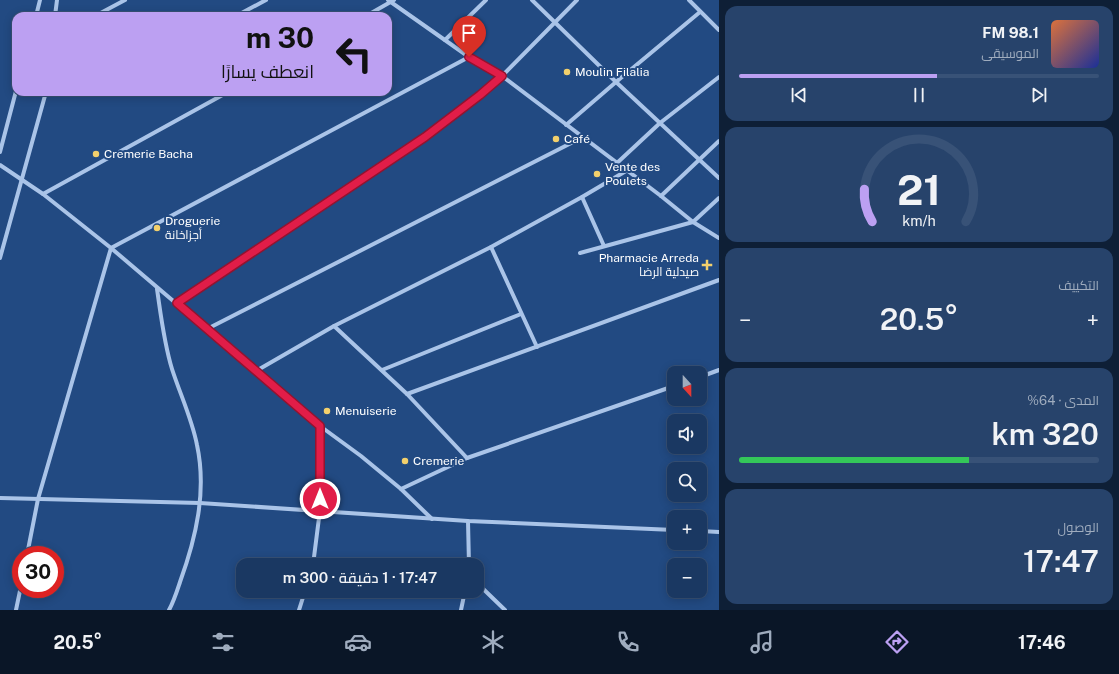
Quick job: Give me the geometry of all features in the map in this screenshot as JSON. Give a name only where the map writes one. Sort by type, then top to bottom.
[{"type":"street","points":[[37,12],[40,0]]},
{"type":"street","points":[[56,12],[57,0]]},
{"type":"street","points":[[102,12],[125,0]]},
{"type":"street","points":[[244,12],[266,0]]},
{"type":"street","points":[[445,40],[486,0]]},
{"type":"street","points":[[532,0],[616,82],[719,178]]},
{"type":"street","points":[[177,303],[425,137],[480,95],[502,76],[577,0]]},
{"type":"street","points":[[689,0],[719,30]]},
{"type":"street","points":[[373,12],[391,1],[469,57],[502,76],[661,196],[693,222],[719,238]]},
{"type":"street","points":[[566,125],[700,12]]},
{"type":"street","points":[[29,546],[38,499],[111,248],[469,57]]},
{"type":"street","points":[[617,163],[660,123],[719,77]]},
{"type":"street","points":[[0,152],[15,96]]},
{"type":"street","points":[[0,258],[45,96]]},
{"type":"street","points":[[43,194],[221,96]]},
{"type":"street","points":[[207,329],[583,137]]},
{"type":"street","points":[[661,196],[719,141]]},
{"type":"street","points":[[0,165],[43,194],[111,248],[157,289],[177,303],[320,426],[362,456],[401,489],[432,519]]},
{"type":"street","points":[[256,371],[334,326],[491,247],[626,171]]},
{"type":"street","points":[[582,197],[604,246]]},
{"type":"street","points":[[580,253],[693,222],[719,198]]},
{"type":"street","points":[[491,247],[536,347]]},
{"type":"street","points":[[407,394],[719,280]]},
{"type":"street","points":[[157,289],[164,337],[172,369],[197,444],[201,476],[200,503],[194,538],[185,568],[169,610]]},
{"type":"street","points":[[382,370],[521,314]]},
{"type":"street","points":[[334,326],[407,394],[467,458]]},
{"type":"street","points":[[707,374],[719,370]]},
{"type":"street","points":[[401,489],[467,458],[667,388]]},
{"type":"street","points":[[314,558],[320,510],[320,426]]},
{"type":"street","points":[[0,498],[200,503],[320,510],[432,519],[667,530]]},
{"type":"street","points":[[468,521],[469,558]]},
{"type":"street","points":[[707,531],[719,532]]},
{"type":"street","points":[[484,590],[505,610]]},
{"type":"street","points":[[16,610],[18,598]]},
{"type":"street","points":[[299,610],[303,598]]},
{"type":"street","points":[[461,610],[464,598]]},
{"type":"place","name":"Moulin Filalia","points":[[567,72]]},
{"type":"place","name":"Café","points":[[556,139]]},
{"type":"place","name":"Cremerie Bacha","points":[[96,154]]},
{"type":"place","name":"Vente des Poulets","points":[[597,174]]},
{"type":"place","name":"Droguerie أجزاخانة","points":[[157,228]]},
{"type":"place","name":"Pharmacie Arreda صيدلية الرضا","points":[[707,265]]},
{"type":"place","name":"Menuiserie","points":[[327,411]]},
{"type":"place","name":"Cremerie","points":[[405,461]]},
{"type":"route","points":[[320,499],[320,426],[177,303],[425,137],[480,95],[502,76],[469,57]]}]
